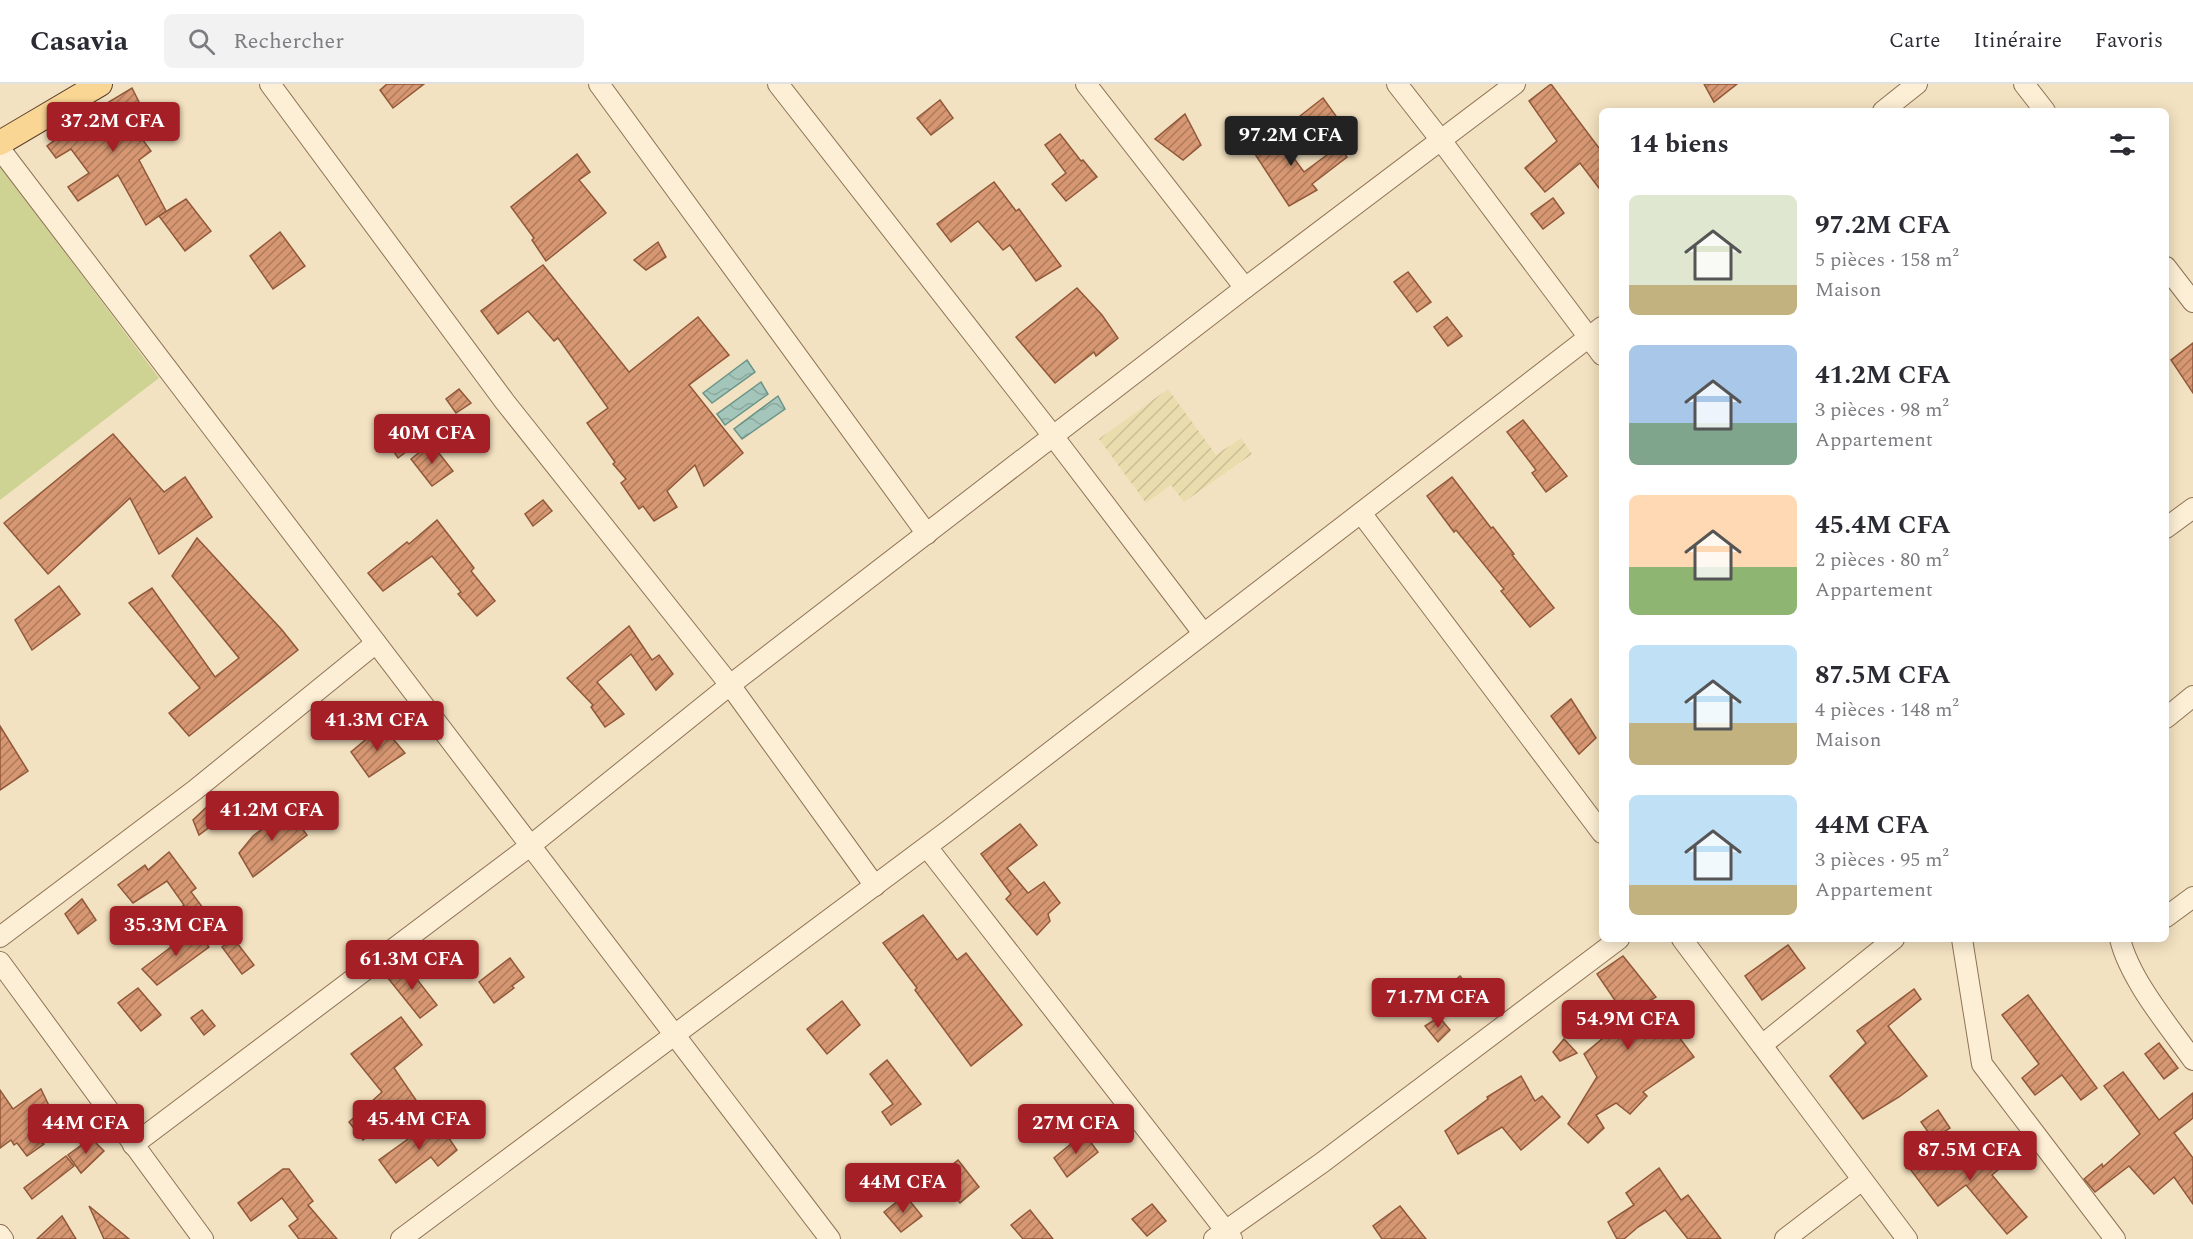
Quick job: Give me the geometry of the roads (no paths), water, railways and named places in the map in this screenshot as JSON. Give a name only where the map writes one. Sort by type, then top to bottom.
[{"type":"main road","points":[[0,143],[100,84]]},
{"type":"street","points":[[270,84],[506,402],[730,685],[875,886]]},
{"type":"street","points":[[598,84],[927,534]]},
{"type":"street","points":[[778,84],[1053,436],[1203,633]]},
{"type":"street","points":[[1086,84],[1245,288]]},
{"type":"street","points":[[401,1239],[927,847],[1595,332],[1397,84]]},
{"type":"street","points":[[133,1145],[530,846],[730,685],[1245,288],[1515,84]]},
{"type":"street","points":[[1887,108],[1917,84]]},
{"type":"street","points":[[2024,84],[2043,108]]},
{"type":"street","points":[[0,149],[830,1239]]},
{"type":"street","points":[[2169,271],[2193,302]]},
{"type":"street","points":[[2169,526],[2193,508]]},
{"type":"street","points":[[1361,513],[1599,829]]},
{"type":"street","points":[[0,937],[195,790],[376,643]]},
{"type":"street","points":[[2169,716],[2193,696]]},
{"type":"street","points":[[927,847],[1224,1236],[1615,942]]},
{"type":"street","points":[[2169,915],[2193,897]]},
{"type":"street","points":[[1684,942],[1907,1239]]},
{"type":"street","points":[[1762,1045],[1890,942]]},
{"type":"street","points":[[1963,942],[1982,1064],[2115,1239]]},
{"type":"street","points":[[2126,942],[2144,991],[2193,1060]]},
{"type":"street","points":[[0,962],[203,1239]]},
{"type":"street","points":[[1785,1239],[1862,1180]]},
{"type":"water","points":[[747,360],[755,372],[712,403],[703,393]]},
{"type":"water","points":[[761,382],[768,394],[725,425],[717,414]]},
{"type":"water","points":[[778,396],[785,409],[742,439],[734,429]]}]
